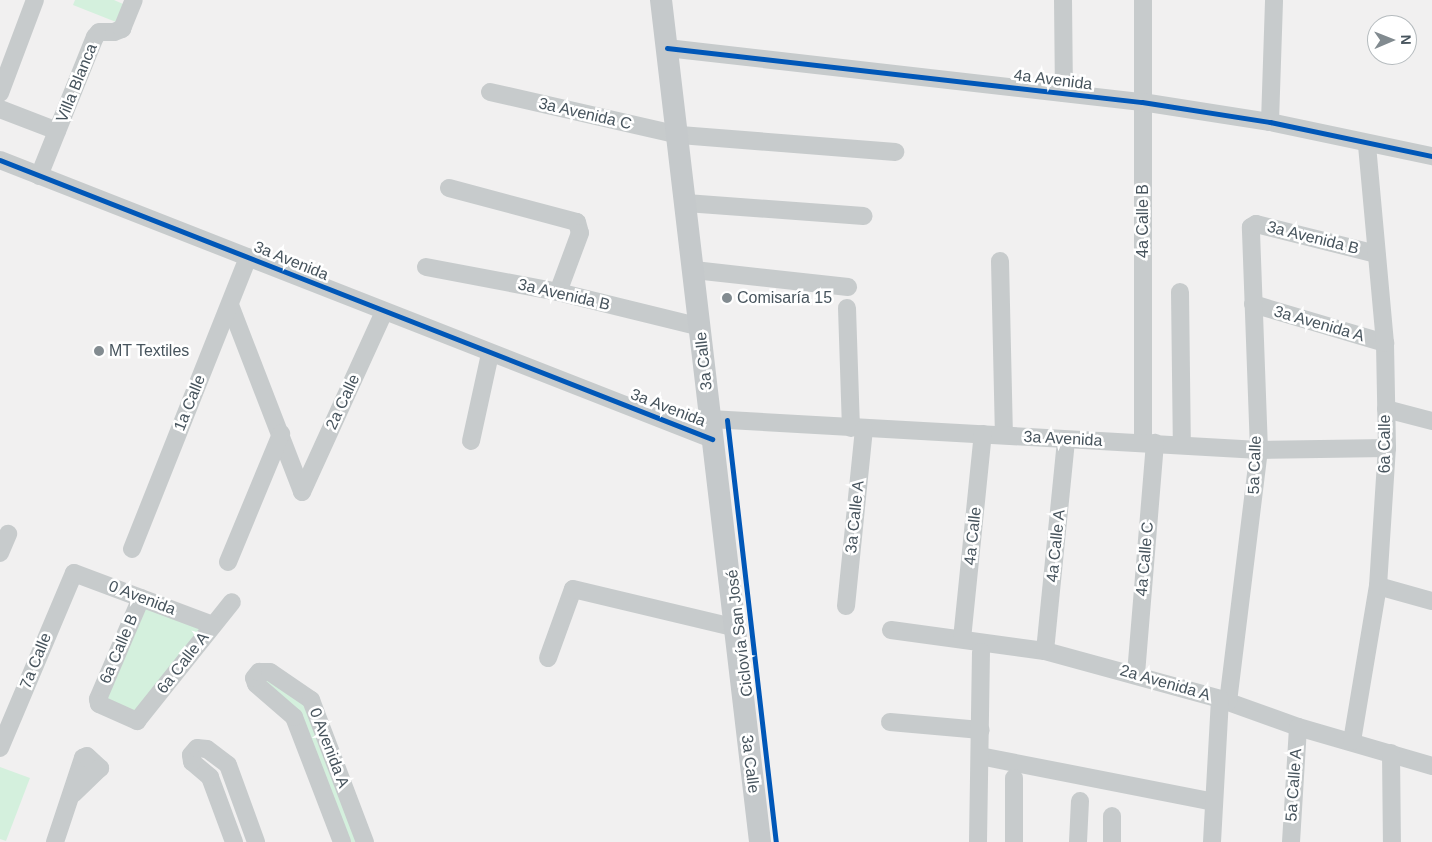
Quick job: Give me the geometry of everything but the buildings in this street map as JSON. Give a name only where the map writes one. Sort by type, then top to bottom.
[{"type":"main road","name":"3a Calle","points":[[661,0],[680,135],[733,627],[760,842]]},
{"type":"street","points":[[0,93],[35,0]]},
{"type":"street","name":"Villa Blanca","points":[[39,176],[95,37],[99,32],[114,32],[122,29],[134,0]]},
{"type":"street","points":[[1063,0],[1064,93]]},
{"type":"street","name":"4a Calle B","points":[[1143,0],[1142,102],[1149,442]]},
{"type":"street","points":[[1270,122],[1274,0]]},
{"type":"street","name":"4a Avenida","points":[[668,48],[1142,102],[1270,122],[1367,144],[1432,156]]},
{"type":"street","name":"3a Avenida C","points":[[490,92],[680,135],[896,152]]},
{"type":"street","name":"Villa Blanca","points":[[0,109],[57,131]]},
{"type":"street","name":"6a Calle","points":[[1352,741],[1378,586],[1387,448],[1385,343],[1367,144]]},
{"type":"street","name":"3a Avenida","points":[[0,160],[490,354],[711,429],[858,428],[1066,440],[1149,442],[1259,450],[1387,448]]},
{"type":"street","points":[[449,188],[577,222],[580,233],[558,292]]},
{"type":"street","points":[[686,203],[864,216]]},
{"type":"street","name":"3a Avenida B","points":[[1251,227],[1256,224],[1376,254]]},
{"type":"street","name":"5a Calle","points":[[1212,842],[1224,700],[1259,450],[1251,227]]},
{"type":"street","name":"1a Calle","points":[[132,549],[248,257]]},
{"type":"street","points":[[1000,261],[1004,436]]},
{"type":"street","name":"3a Avenida B","points":[[426,267],[558,292],[700,327]]},
{"type":"street","points":[[694,270],[848,286]]},
{"type":"street","points":[[1180,292],[1182,445]]},
{"type":"street","name":"3a Avenida A","points":[[1253,304],[1385,343]]},
{"type":"street","points":[[228,562],[281,434],[230,305]]},
{"type":"street","name":"3a Calle A","points":[[846,606],[858,428],[847,308]]},
{"type":"street","name":"2a Calle","points":[[281,434],[302,492],[384,312]]},
{"type":"street","points":[[471,441],[490,354]]},
{"type":"street","points":[[1386,409],[1432,421]]},
{"type":"street","name":"4a Calle","points":[[962,638],[983,434]]},
{"type":"street","name":"4a Calle A","points":[[1045,651],[1066,440]]},
{"type":"street","name":"4a Calle C","points":[[1136,674],[1149,442]]},
{"type":"street","points":[[0,553],[8,534]]},
{"type":"street","name":"0 Avenida","points":[[71,575],[78,574],[213,625]]},
{"type":"street","name":"7a Calle","points":[[0,748],[71,575]]},
{"type":"street","points":[[1378,586],[1432,602]]},
{"type":"street","points":[[548,658],[574,588],[733,627]]},
{"type":"street","name":"6a Calle B","points":[[133,720],[99,704],[98,700],[141,598]]},
{"type":"street","name":"6a Calle A","points":[[133,720],[141,718],[232,602]]},
{"type":"street","name":"2a Avenida A","points":[[892,630],[962,638],[1045,651],[1136,674],[1224,700],[1298,727],[1352,741],[1432,766]]},
{"type":"street","points":[[978,842],[981,652]]},
{"type":"street","name":"0 Avenida A","points":[[342,842],[294,717],[256,684],[254,678],[259,672],[270,672],[312,700],[365,842]]},
{"type":"street","points":[[890,722],[981,730]]},
{"type":"street","name":"5a Calle A","points":[[1291,842],[1298,727]]},
{"type":"street","points":[[234,842],[210,777],[192,762],[191,756],[197,748],[207,750],[228,765],[256,842]]},
{"type":"street","points":[[1391,753],[1392,842]]},
{"type":"street","points":[[980,756],[1214,802]]},
{"type":"street","points":[[1014,778],[1014,842]]},
{"type":"street","points":[[54,842],[72,794]]},
{"type":"street","points":[[1078,842],[1080,801]]},
{"type":"street","points":[[1112,816],[1112,842]]},
{"type":"green space","points":[[75,0],[114,0],[123,4],[116,22],[73,5]]},
{"type":"green space","points":[[141,598],[213,625],[141,718],[99,704]]},
{"type":"green space","points":[[256,675],[311,700],[365,842],[342,842],[294,717]]},
{"type":"green space","points":[[0,767],[30,778],[6,841],[0,839]]},
{"type":"cycle path","points":[[667,48],[1142,102],[1270,122],[1432,156]]},
{"type":"cycle path","points":[[0,160],[712,439]]},
{"type":"cycle path","name":"Ciclovía San José","points":[[727,420],[776,842]]},
{"type":"place","name":"Comisaría 15","points":[[727,298]]},
{"type":"place","name":"MT Textiles","points":[[99,351]]}]
